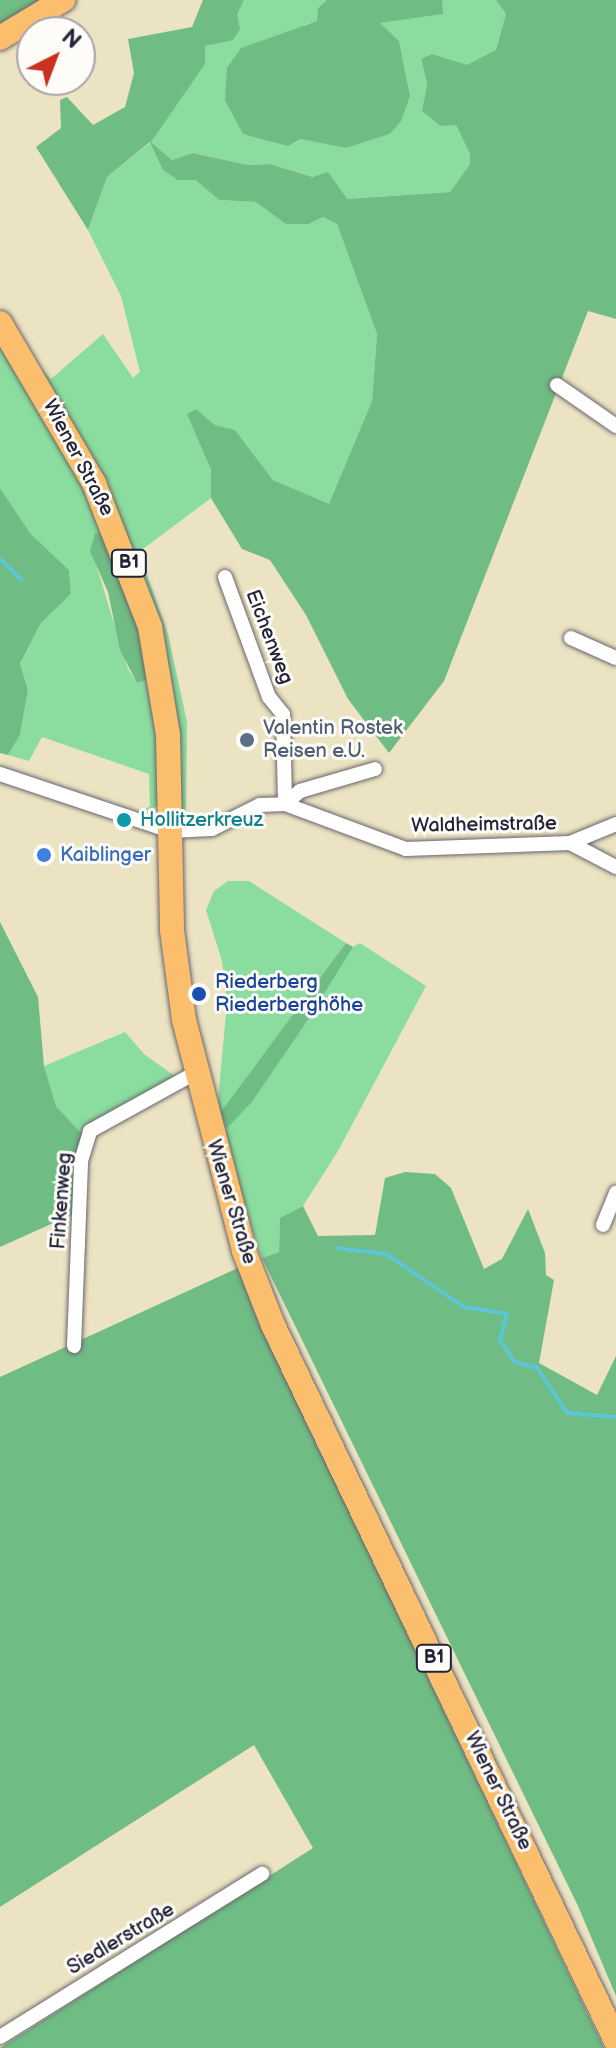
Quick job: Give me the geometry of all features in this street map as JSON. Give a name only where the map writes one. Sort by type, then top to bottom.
[{"type":"main road","points":[[0,38],[63,0]]},
{"type":"main road","name":"Wiener Straße","points":[[0,323],[85,465],[144,604],[165,710],[172,930],[195,1073],[235,1223],[273,1325],[616,2041]]},
{"type":"street","points":[[557,385],[616,426]]},
{"type":"street","name":"Eichenweg","points":[[225,577],[269,697],[283,714],[285,804]]},
{"type":"street","points":[[571,638],[616,658]]},
{"type":"street","points":[[0,774],[170,831],[212,829],[260,805],[285,804],[300,791],[375,769]]},
{"type":"street","name":"Waldheimstraße","points":[[285,804],[406,849],[570,843],[616,867]]},
{"type":"street","points":[[570,843],[616,824]]},
{"type":"street","name":"Finkenweg","points":[[74,1346],[81,1161],[90,1131],[195,1073]]},
{"type":"street","points":[[603,1225],[616,1192]]},
{"type":"street","name":"Siedlerstraße","points":[[0,2037],[262,1874]]},
{"type":"green space","points":[[0,0],[51,0],[16,16],[0,26]]},
{"type":"green space","points":[[203,0],[244,0],[237,15],[240,29],[233,40],[205,46],[205,64],[151,142],[172,160],[193,153],[248,165],[270,164],[313,177],[328,172],[347,199],[450,192],[470,164],[470,154],[456,125],[441,126],[422,111],[427,84],[421,59],[432,54],[467,65],[496,50],[506,14],[496,0],[616,0],[616,319],[588,311],[444,681],[389,753],[348,699],[306,615],[270,560],[242,549],[211,498],[211,470],[187,414],[196,409],[215,425],[235,430],[273,480],[329,504],[372,401],[377,334],[337,224],[323,217],[309,224],[286,224],[256,202],[219,200],[196,180],[178,180],[163,170],[150,142],[107,177],[88,230],[36,147],[61,128],[60,100],[67,97],[93,125],[125,107],[134,73],[128,39],[192,27]]},
{"type":"green space","points":[[244,0],[327,0],[318,8],[318,21],[304,25],[300,139],[346,148],[390,134],[410,96],[399,41],[379,23],[442,14],[442,0],[496,0],[506,14],[496,50],[467,66],[432,54],[421,60],[427,84],[422,111],[456,125],[470,154],[470,164],[450,192],[347,199],[314,177],[270,164],[248,165],[194,153],[172,160],[152,143],[178,180],[196,179],[219,200],[256,202],[309,224],[323,217],[337,224],[377,334],[372,401],[329,505],[273,480],[235,430],[215,425],[196,409],[188,414],[211,471],[211,498],[139,552],[168,634],[187,722],[186,811],[158,806],[140,813],[150,806],[149,774],[42,737],[29,761],[8,755],[20,735],[28,690],[20,665],[41,623],[71,594],[69,570],[30,533],[0,488],[0,328],[51,379],[103,334],[133,378],[140,372],[121,296],[88,230],[107,177],[151,142],[205,46],[237,15]],"holes":[[[95,561],[149,679],[137,683],[128,669]]]},
{"type":"green space","points":[[327,0],[442,0],[443,14],[380,23],[399,41],[410,96],[401,121],[390,134],[346,148],[300,139],[288,146],[243,134],[225,100],[227,68],[241,48],[317,21],[318,8]]},
{"type":"green space","points":[[0,488],[30,533],[69,570],[71,594],[41,623],[20,664],[28,690],[20,735],[8,755],[0,753]]},
{"type":"green space","points":[[95,533],[101,534],[139,627],[149,679],[137,683],[120,650],[108,592],[90,551]]},
{"type":"green space","points":[[228,881],[249,881],[346,943],[221,1113],[227,1127],[252,1102],[353,947],[360,943],[426,986],[338,1151],[303,1206],[280,1219],[279,1252],[262,1258],[216,1121],[227,1003],[222,961],[206,910],[214,891]]},
{"type":"green space","points":[[0,922],[38,997],[44,1066],[56,1106],[83,1135],[80,1211],[0,1247]]},
{"type":"green space","points":[[346,943],[353,947],[307,1021],[252,1102],[227,1128],[220,1113]]},
{"type":"green space","points":[[125,1032],[144,1054],[176,1077],[83,1135],[56,1106],[44,1066]]},
{"type":"green space","points":[[405,1172],[435,1174],[451,1188],[484,1269],[502,1259],[528,1209],[545,1253],[546,1275],[554,1280],[539,1363],[597,1395],[616,1356],[616,1996],[578,1906],[262,1258],[279,1252],[280,1218],[303,1206],[318,1236],[375,1235],[385,1178]]},
{"type":"green space","points":[[240,1267],[253,1309],[604,2048],[0,2048],[313,1848],[254,1745],[0,1907],[0,1377]]},
{"type":"waterway","points":[[0,559],[22,580]]},
{"type":"waterway","points":[[336,1248],[386,1254],[464,1307],[507,1314],[500,1340],[515,1362],[537,1368],[567,1413],[616,1417]]},
{"type":"place","name":"Valentin Rostek Reisen e.U.","points":[[247,740]]},
{"type":"place","name":"Hollitzerkreuz","points":[[124,820]]},
{"type":"place","name":"Kaiblinger","points":[[44,855]]},
{"type":"place","name":"Riederberg Riederberghöhe","points":[[199,994]]}]
